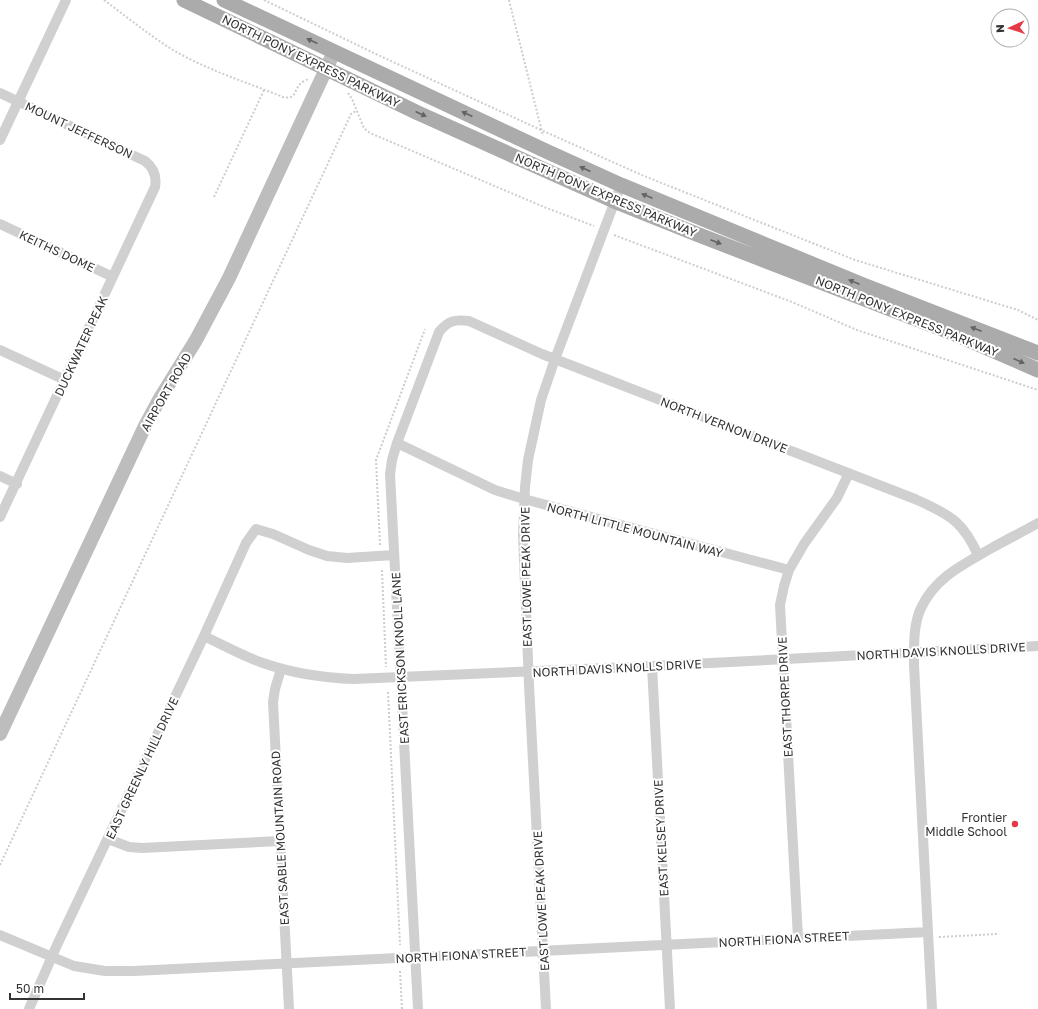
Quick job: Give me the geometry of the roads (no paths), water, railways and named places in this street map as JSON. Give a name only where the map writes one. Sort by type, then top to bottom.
[{"type":"main road","name":"NORTH PONY EXPRESS PARKWAY","points":[[184,0],[323,75],[418,113],[614,201],[955,334],[1038,370]]},
{"type":"main road","name":"NORTH PONY EXPRESS PARKWAY","points":[[224,0],[621,185],[863,285],[1038,353]]},
{"type":"street","points":[[0,140],[66,0]]},
{"type":"street","name":"AIRPORT ROAD","points":[[0,734],[145,426],[159,400],[196,340],[229,278],[334,52]]},
{"type":"street","name":"MOUNT JEFFERSON","points":[[0,93],[145,161],[154,172]]},
{"type":"street","name":"DUCKWATER PEAK","points":[[0,517],[155,187],[156,177],[154,172]]},
{"type":"street","name":"EAST LOWE PEAK DRIVE","points":[[546,1009],[523,535],[524,487],[528,460],[541,400],[621,185]]},
{"type":"street","name":"KEITHS DOME","points":[[0,224],[113,277]]},
{"type":"street","name":"NORTH VERNON DRIVE","points":[[452,321],[469,321],[517,344],[935,508],[956,522],[969,537],[978,556]]},
{"type":"street","name":"EAST ERICKSON KNOLL LANE","points":[[418,1009],[402,678],[390,474],[397,443],[439,332],[444,325],[452,321]]},
{"type":"street","points":[[0,350],[65,380]]},
{"type":"street","name":"NORTH LITTLE MOUNTAIN WAY","points":[[397,443],[495,490],[524,500],[789,570]]},
{"type":"street","name":"EAST THORPE DRIVE","points":[[798,938],[780,605],[789,570],[804,544],[837,498],[848,473]]},
{"type":"street","points":[[0,476],[16,484]]},
{"type":"street","points":[[932,1009],[914,652],[916,624],[920,609],[929,594],[944,577],[962,564],[1038,523]]},
{"type":"street","name":"EAST GREENLY HILL DRIVE","points":[[29,1009],[246,543],[256,529],[273,534],[309,550],[327,556],[347,558],[394,555]]},
{"type":"street","name":"NORTH DAVIS KNOLLS DRIVE","points":[[204,636],[259,662],[281,669],[304,675],[354,679],[529,672],[1038,646]]},
{"type":"street","name":"EAST KELSEY DRIVE","points":[[652,666],[670,1009]]},
{"type":"street","name":"EAST SABLE MOUNTAIN ROAD","points":[[281,669],[273,702],[289,1009]]},
{"type":"street","points":[[108,839],[129,848],[280,841]]},
{"type":"street","name":"NORTH FIONA STREET","points":[[0,935],[74,966],[105,971],[928,932]]},
{"type":"place","name":"Frontier Middle School","points":[[1015,824]]}]
